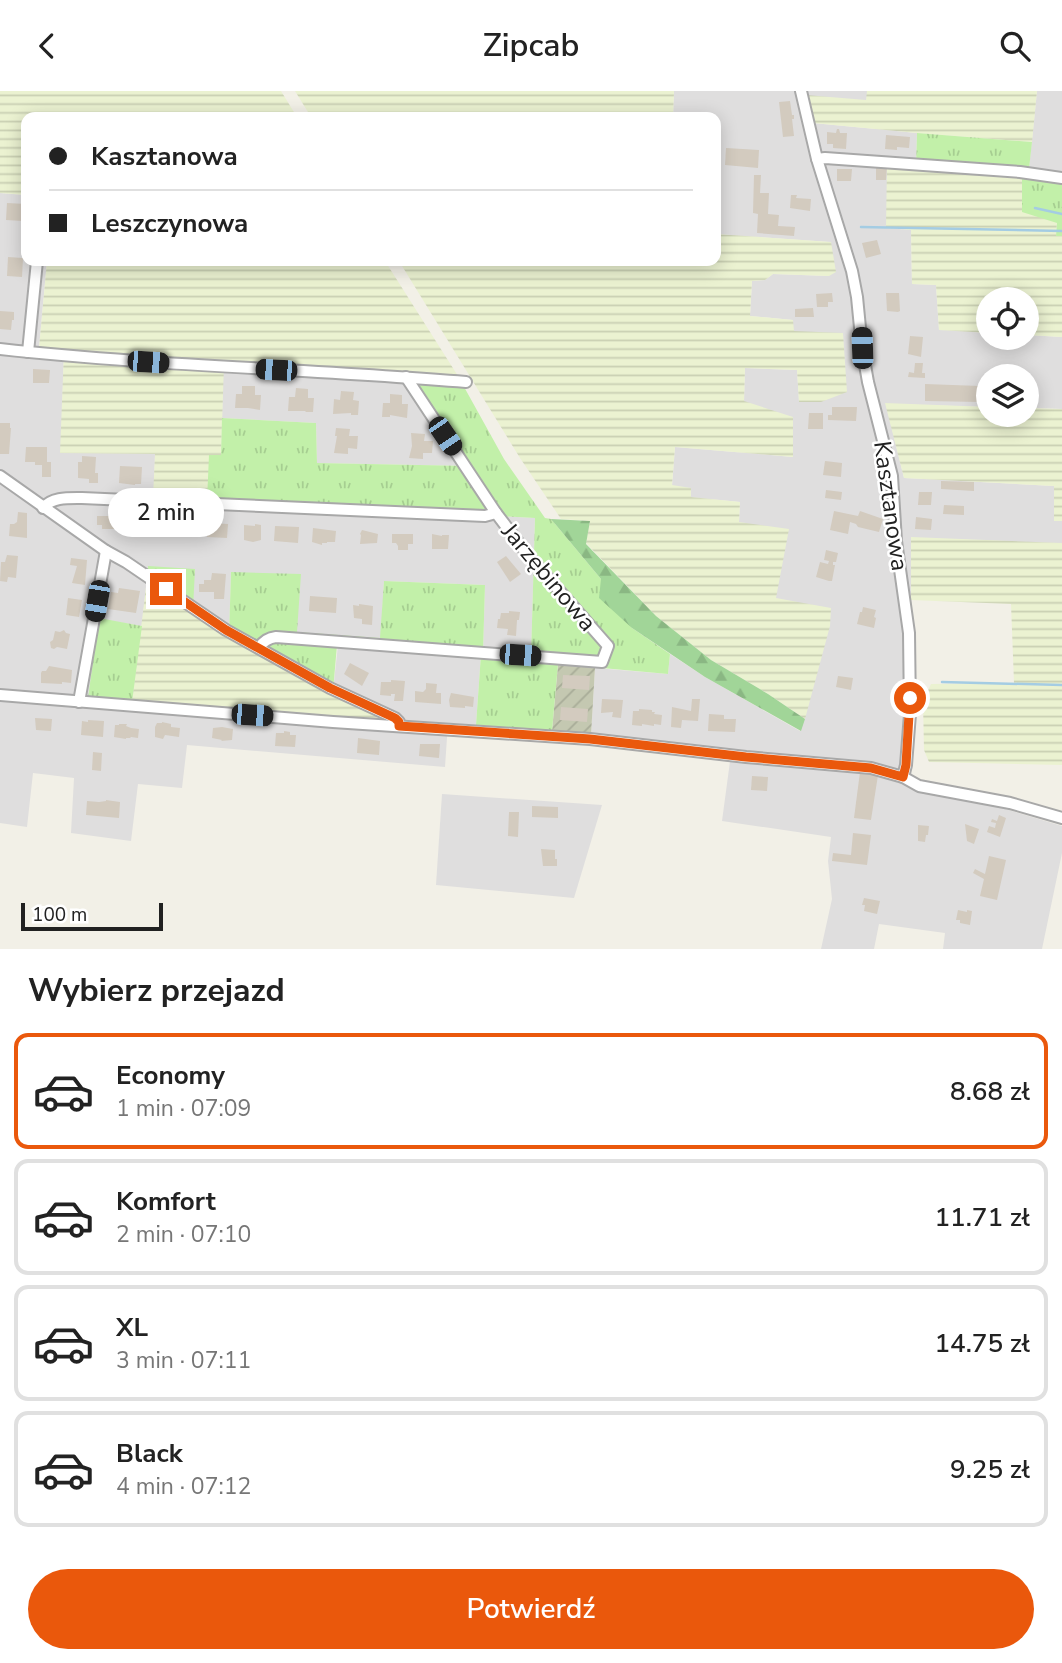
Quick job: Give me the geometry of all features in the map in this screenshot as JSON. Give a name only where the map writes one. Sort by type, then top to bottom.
[{"type":"street","name":"Kasztanowa","points":[[801,91],[817,159],[852,271],[858,297],[868,381],[893,484],[896,541],[909,633],[910,714],[903,777]]},
{"type":"street","points":[[817,159],[969,168],[1062,178]]},
{"type":"street","points":[[28,352],[37,266]]},
{"type":"street","points":[[0,349],[466,382]]},
{"type":"street","points":[[406,377],[496,513]]},
{"type":"street","points":[[1,480],[226,630],[330,688],[395,718],[399,726]]},
{"type":"street","name":"Jarzębinowa","points":[[43,508],[52,501],[82,498],[485,516],[496,513],[528,555],[608,646],[602,661],[276,637],[268,638],[259,648]]},
{"type":"street","points":[[79,702],[106,551]]},
{"type":"street","points":[[0,695],[590,739],[871,768],[903,777],[919,786],[1010,803],[1062,818]]},
{"type":"shaded area","points":[[0,91],[281,91],[294,112],[21,112],[21,195],[0,193]]},
{"type":"shaded area","points":[[295,91],[674,91],[673,112],[308,112]]},
{"type":"shaded area","points":[[674,91],[867,91],[867,100],[813,123],[917,133],[916,168],[886,228],[911,230],[912,284],[936,285],[939,330],[976,332],[976,350],[1039,350],[1039,336],[1062,337],[1062,409],[1039,408],[1039,364],[976,364],[976,407],[886,404],[904,478],[1054,486],[1054,520],[1062,521],[1062,543],[911,538],[915,727],[909,762],[915,791],[999,807],[1062,826],[1062,853],[1042,949],[943,949],[945,933],[879,924],[874,949],[821,949],[832,899],[828,861],[831,837],[722,821],[731,754],[591,735],[595,668],[668,674],[670,654],[800,731],[775,598],[739,522],[740,502],[690,497],[672,486],[675,447],[793,457],[744,401],[745,368],[797,370],[799,401],[821,402],[793,331],[793,320],[750,316],[752,281],[765,280],[773,274],[829,276],[830,242],[721,234],[721,112],[673,112]]},
{"type":"shaded area","points":[[867,91],[1037,91],[1032,142],[813,123],[806,95],[866,100]]},
{"type":"shaded area","points":[[1037,91],[1062,91],[1062,182],[1028,178]]},
{"type":"shaded area","points":[[887,165],[1022,178],[1057,223],[1056,236],[1062,236],[1062,337],[1039,336],[1039,287],[976,287],[976,332],[939,330],[936,285],[912,284],[911,230],[886,227]]},
{"type":"shaded area","points":[[0,193],[21,195],[21,266],[47,266],[39,348],[64,350],[61,453],[155,454],[154,498],[535,518],[531,657],[483,653],[485,585],[384,581],[381,638],[297,632],[231,572],[229,636],[148,567],[142,626],[99,619],[384,719],[333,691],[338,645],[481,654],[476,725],[448,723],[445,767],[187,745],[182,788],[138,784],[131,841],[71,833],[74,778],[33,773],[27,827],[0,823]]},
{"type":"shaded area","points":[[721,234],[831,242],[836,272],[829,276],[773,274],[765,280],[752,281],[750,316],[793,320],[794,331],[843,333],[847,392],[821,402],[799,402],[797,370],[745,368],[744,401],[793,417],[793,457],[675,447],[672,485],[691,488],[691,497],[740,502],[739,522],[789,529],[776,598],[831,608],[830,626],[805,719],[711,660],[656,616],[586,543],[590,521],[561,519],[520,458],[402,266],[721,266]]},
{"type":"shaded area","points":[[47,266],[388,266],[458,376],[224,364],[221,455],[207,501],[153,498],[155,454],[60,453],[64,351],[39,348]]},
{"type":"shaded area","points":[[223,364],[411,374],[471,466],[317,463],[316,423],[222,418]]},
{"type":"shaded area","points":[[885,403],[976,406],[976,427],[1039,427],[1039,408],[1062,409],[1062,521],[1054,521],[1054,486],[904,478]]},
{"type":"shaded area","points":[[911,537],[1062,543],[1062,765],[929,762],[924,750],[923,701],[931,684],[1014,683],[1011,604],[911,600]]},
{"type":"shaded area","points":[[147,579],[229,636],[386,721],[132,702]]},
{"type":"shaded area","points":[[558,664],[595,668],[591,735],[552,731]]},
{"type":"shaded area","points":[[442,794],[602,805],[574,898],[436,885]]},
{"type":"green space","points":[[917,133],[1032,142],[1028,178],[1062,182],[1062,236],[1056,236],[1057,223],[1022,212],[1022,178],[916,168]]},
{"type":"green space","points":[[411,374],[458,376],[504,459],[545,518],[551,519],[601,579],[632,628],[670,654],[668,674],[558,664],[552,731],[476,725],[481,654],[337,645],[333,691],[229,636],[231,572],[301,574],[297,632],[380,638],[384,581],[485,585],[483,653],[531,656],[535,518],[207,501],[209,455],[221,455],[222,418],[316,423],[317,463],[470,466]]},
{"type":"green space","points":[[551,519],[590,521],[586,544],[656,616],[711,660],[805,719],[801,731],[705,677],[632,628],[599,598],[601,579]]},
{"type":"green space","points":[[148,566],[195,569],[193,609],[147,579]]},
{"type":"green space","points":[[99,618],[142,626],[132,702],[88,698]]},
{"type":"building","points":[[790,101],[794,115],[794,136],[783,137],[779,102]]},
{"type":"building","points":[[837,129],[840,133],[847,133],[846,149],[833,148],[833,144],[827,144],[827,132],[836,133]]},
{"type":"building","points":[[886,135],[910,137],[909,148],[885,149]]},
{"type":"building","points":[[726,148],[759,150],[758,168],[725,165]]},
{"type":"building","points":[[876,165],[887,166],[886,180],[876,180]]},
{"type":"building","points":[[837,169],[852,169],[851,181],[837,181]]},
{"type":"building","points":[[754,175],[761,175],[760,193],[769,193],[768,214],[779,215],[778,226],[795,227],[794,236],[757,233],[758,214],[753,213]]},
{"type":"building","points":[[791,195],[811,199],[810,211],[790,208]]},
{"type":"building","points":[[7,203],[21,204],[21,221],[6,220]]},
{"type":"building","points":[[877,240],[881,254],[866,258],[862,243]]},
{"type":"building","points":[[8,257],[21,258],[22,277],[7,276]]},
{"type":"building","points":[[832,293],[833,302],[828,302],[828,307],[817,307],[816,294]]},
{"type":"building","points":[[886,293],[899,293],[900,311],[887,311]]},
{"type":"building","points":[[813,308],[814,317],[795,317],[795,309]]},
{"type":"building","points":[[0,311],[14,312],[11,330],[0,329]]},
{"type":"building","points":[[910,336],[923,337],[921,357],[908,354]]},
{"type":"building","points":[[915,363],[923,363],[922,373],[925,373],[925,378],[908,377],[909,372],[914,373]]},
{"type":"building","points":[[33,369],[50,370],[49,383],[33,383]]},
{"type":"building","points":[[925,384],[976,386],[976,402],[925,401]]},
{"type":"building","points":[[242,386],[255,386],[255,395],[261,395],[260,410],[235,408],[236,394],[242,394]]},
{"type":"building","points":[[296,388],[308,389],[308,398],[314,398],[313,412],[288,411],[289,397],[295,397]]},
{"type":"building","points":[[341,391],[354,392],[353,400],[359,401],[358,415],[333,414],[334,399],[340,400]]},
{"type":"building","points":[[390,394],[402,395],[402,404],[408,404],[407,418],[390,415],[382,417],[383,403],[390,403]]},
{"type":"building","points":[[832,407],[857,407],[856,421],[828,420],[828,415],[832,415]]},
{"type":"building","points":[[809,413],[823,413],[823,429],[808,429]]},
{"type":"building","points":[[0,423],[10,423],[9,454],[0,454]]},
{"type":"building","points":[[336,428],[350,429],[349,436],[358,436],[357,449],[348,448],[348,454],[334,453]]},
{"type":"building","points":[[411,433],[425,434],[424,441],[433,441],[432,453],[423,453],[423,459],[409,458]]},
{"type":"building","points":[[26,447],[47,447],[51,477],[42,477],[42,465],[25,462]]},
{"type":"building","points":[[82,456],[96,457],[95,473],[98,473],[98,483],[89,483],[89,479],[78,478],[78,462],[82,462]]},
{"type":"building","points":[[825,461],[842,463],[841,477],[823,475]]},
{"type":"building","points":[[120,466],[142,467],[141,484],[119,483]]},
{"type":"building","points":[[941,481],[974,482],[974,491],[941,489]]},
{"type":"building","points":[[826,490],[842,492],[841,500],[825,498]]},
{"type":"building","points":[[919,492],[932,492],[931,505],[918,505]]},
{"type":"building","points":[[944,505],[964,506],[964,515],[943,514]]},
{"type":"building","points":[[834,511],[858,516],[860,511],[883,519],[879,532],[858,527],[850,522],[848,534],[830,530]]},
{"type":"building","points":[[18,512],[27,513],[27,538],[9,536],[10,524],[17,522]]},
{"type":"building","points":[[97,516],[123,516],[123,529],[102,529],[102,525],[97,525]]},
{"type":"building","points":[[916,517],[932,519],[931,530],[915,529]]},
{"type":"building","points":[[149,518],[159,519],[157,536],[136,534],[136,520],[149,522]]},
{"type":"building","points":[[169,518],[194,521],[193,530],[169,530]]},
{"type":"building","points":[[208,523],[228,524],[227,538],[207,537]]},
{"type":"building","points":[[244,525],[261,525],[261,540],[244,540]]},
{"type":"building","points":[[275,526],[299,527],[298,543],[274,541]]},
{"type":"building","points":[[313,528],[336,531],[335,542],[322,545],[312,542]]},
{"type":"building","points":[[362,530],[378,534],[377,543],[360,544]]},
{"type":"building","points":[[392,534],[413,534],[413,544],[408,544],[408,550],[398,550],[396,543],[392,543]]},
{"type":"building","points":[[432,534],[449,535],[448,549],[432,549]]},
{"type":"building","points":[[826,550],[838,553],[836,562],[833,562],[835,565],[832,581],[816,577],[820,562],[828,564],[829,561],[824,560]]},
{"type":"building","points":[[7,555],[18,556],[16,578],[8,577],[7,582],[0,581],[1,562],[5,562]]},
{"type":"building","points":[[506,556],[521,574],[510,582],[497,562]]},
{"type":"building","points":[[71,558],[87,560],[85,585],[72,583],[77,566],[70,565]]},
{"type":"building","points":[[212,573],[226,574],[224,599],[214,599],[214,592],[199,592],[199,584],[204,584],[204,580],[211,580]]},
{"type":"building","points":[[119,588],[140,591],[136,613],[108,609],[111,592],[118,593]]},
{"type":"building","points":[[310,596],[337,598],[336,613],[309,611]]},
{"type":"building","points":[[68,598],[82,600],[79,617],[66,615]]},
{"type":"building","points":[[353,605],[373,606],[372,625],[362,624],[362,619],[354,618]]},
{"type":"building","points":[[863,607],[876,610],[874,628],[857,624]]},
{"type":"building","points":[[520,612],[516,636],[507,635],[508,629],[497,628],[501,613]]},
{"type":"building","points":[[64,630],[70,634],[67,649],[51,648],[50,642],[55,631]]},
{"type":"building","points":[[350,663],[369,673],[362,686],[344,674]]},
{"type":"building","points":[[49,666],[72,670],[71,683],[41,683],[41,673]]},
{"type":"building","points":[[563,675],[590,676],[589,690],[562,688]]},
{"type":"building","points":[[838,676],[853,678],[851,690],[836,687]]},
{"type":"building","points":[[405,681],[403,701],[394,701],[395,694],[380,695],[381,682]]},
{"type":"building","points":[[426,683],[437,684],[436,693],[441,693],[441,704],[415,702],[415,691],[423,692]]},
{"type":"building","points":[[451,693],[474,697],[473,707],[450,707]]},
{"type":"building","points":[[602,699],[623,700],[621,718],[612,717],[613,712],[601,713]]},
{"type":"building","points":[[692,699],[700,699],[698,721],[682,720],[681,728],[671,727],[672,707],[691,711]]},
{"type":"building","points":[[561,707],[588,709],[587,722],[560,720]]},
{"type":"building","points":[[652,710],[654,714],[662,715],[661,725],[632,725],[633,711]]},
{"type":"building","points":[[709,714],[724,715],[724,719],[736,719],[735,732],[708,731]]},
{"type":"building","points":[[35,718],[52,719],[51,731],[36,730]]},
{"type":"building","points":[[82,721],[104,721],[103,737],[81,735]]},
{"type":"building","points":[[162,722],[180,728],[179,737],[155,737],[155,727]]},
{"type":"building","points":[[115,725],[139,729],[138,738],[114,737]]},
{"type":"building","points":[[213,728],[233,729],[232,740],[212,738]]},
{"type":"building","points":[[284,731],[296,735],[295,747],[275,746],[276,733]]},
{"type":"building","points":[[358,738],[380,741],[379,755],[357,753]]},
{"type":"building","points":[[420,744],[440,744],[439,758],[419,756]]},
{"type":"building","points":[[93,752],[102,753],[101,771],[92,770]]},
{"type":"building","points":[[860,772],[878,775],[871,820],[854,818]]},
{"type":"building","points":[[752,776],[768,777],[767,791],[751,790]]},
{"type":"building","points":[[87,801],[120,802],[119,818],[86,815]]},
{"type":"building","points":[[532,806],[558,807],[558,818],[532,817]]},
{"type":"building","points":[[509,812],[519,812],[518,837],[508,836]]},
{"type":"building","points":[[999,815],[1006,818],[1000,837],[987,832],[989,826],[995,828],[996,823],[991,822],[992,819],[997,821]]},
{"type":"building","points":[[965,824],[979,829],[974,844],[967,841]]},
{"type":"building","points":[[918,825],[929,826],[925,842],[918,841]]},
{"type":"building","points":[[853,833],[871,835],[867,865],[832,861],[833,853],[851,855]]},
{"type":"building","points":[[541,849],[555,850],[557,866],[543,866]]},
{"type":"building","points":[[989,856],[1006,860],[997,900],[980,896],[984,879],[973,873],[975,869],[985,874]]},
{"type":"building","points":[[864,898],[880,901],[877,914],[864,911]]},
{"type":"building","points":[[958,910],[972,911],[970,925],[956,920]]},
{"type":"waterway","points":[[1035,208],[1062,214]]},
{"type":"waterway","points":[[861,227],[1062,231]]},
{"type":"waterway","points":[[942,682],[1062,685]]},
{"type":"route","points":[[166,589],[226,630],[330,688],[395,718],[399,726],[590,739],[871,768],[903,777],[910,698]]}]
